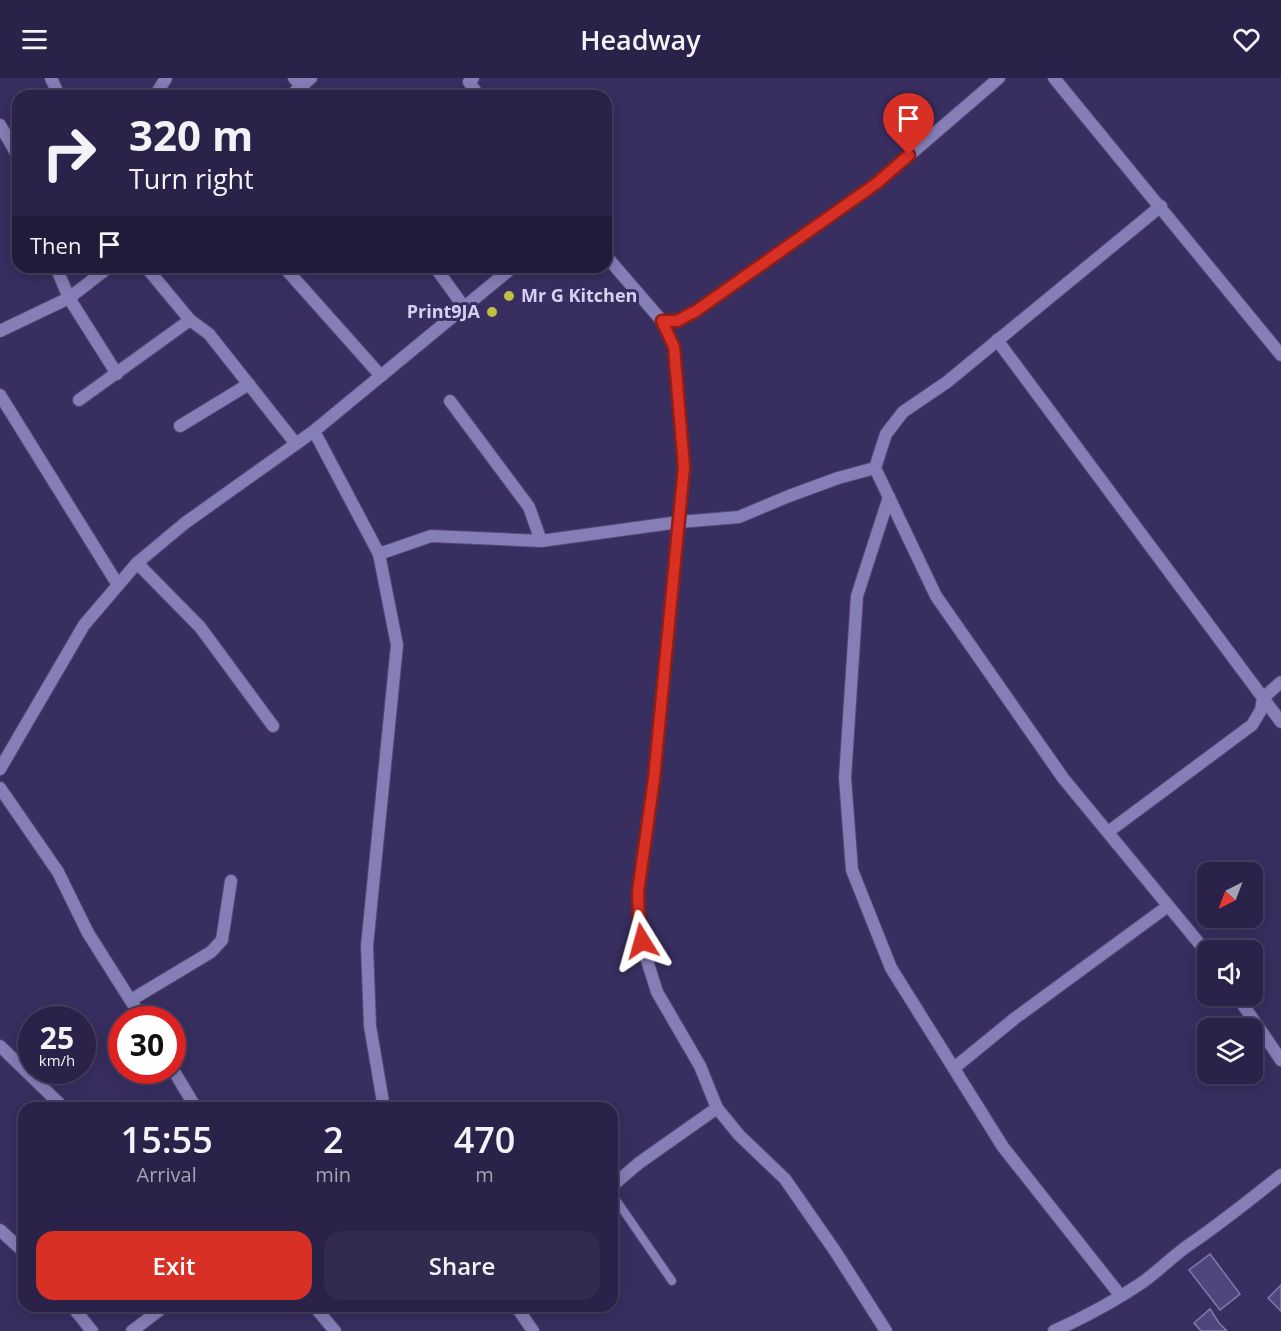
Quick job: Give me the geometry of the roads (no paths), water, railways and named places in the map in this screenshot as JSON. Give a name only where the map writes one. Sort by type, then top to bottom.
[{"type":"street","points":[[662,321],[677,321],[696,311],[877,183],[999,78]]},
{"type":"street","points":[[1054,78],[1281,355]]},
{"type":"street","points":[[0,125],[12,146]]},
{"type":"street","points":[[1161,206],[947,382],[903,412],[886,434],[875,468],[936,596],[1063,778],[1197,941]]},
{"type":"street","points":[[612,263],[662,321],[674,347],[684,467],[654,779],[638,892],[639,925],[657,992],[700,1066],[717,1108],[739,1135],[785,1179],[886,1331]]},
{"type":"street","points":[[59,273],[69,298],[117,374]]},
{"type":"street","points":[[0,331],[69,298],[101,273]]},
{"type":"street","points":[[151,273],[190,320],[209,334],[296,444]]},
{"type":"street","points":[[289,273],[381,376]]},
{"type":"street","points":[[439,273],[464,307]]},
{"type":"street","points":[[0,769],[84,625],[137,563],[185,524],[314,431],[506,273]]},
{"type":"street","points":[[80,400],[190,320]]},
{"type":"street","points":[[997,340],[1281,722]]},
{"type":"street","points":[[180,426],[249,384]]},
{"type":"street","points":[[0,395],[118,585]]},
{"type":"street","points":[[450,401],[529,507],[541,541]]},
{"type":"street","points":[[314,431],[379,554],[397,645],[367,946],[370,1026],[383,1102]]},
{"type":"street","points":[[379,554],[431,536],[541,541],[679,522],[739,517],[838,478],[875,468]]},
{"type":"street","points":[[889,497],[857,596],[845,778],[852,870],[891,968],[1003,1147],[1120,1295]]},
{"type":"street","points":[[137,563],[200,627],[273,726]]},
{"type":"street","points":[[1108,832],[1252,725],[1261,710],[1263,698],[1281,682]]},
{"type":"street","points":[[0,788],[58,872],[88,933],[135,1006]]},
{"type":"street","points":[[131,1000],[211,952],[222,940],[231,881]]},
{"type":"street","points":[[954,1068],[996,1033],[1168,906]]},
{"type":"street","points":[[1244,1006],[1281,1060]]},
{"type":"street","points":[[0,1046],[58,1102]]},
{"type":"street","points":[[182,1084],[192,1102]]},
{"type":"street","points":[[618,1181],[639,1163],[717,1108]]},
{"type":"street","points":[[1054,1331],[1103,1308],[1142,1282],[1185,1248],[1208,1234],[1219,1222],[1281,1175]]},
{"type":"street","points":[[0,1230],[18,1246]]},
{"type":"street","points":[[77,1312],[92,1331]]},
{"type":"street","points":[[132,1331],[157,1312]]},
{"type":"street","points":[[319,1312],[335,1331]]},
{"type":"street","points":[[520,1312],[533,1331]]},
{"type":"lane","points":[[618,1203],[672,1281]]},
{"type":"place","name":"Mr G Kitchen","points":[[509,296]]},
{"type":"place","name":"Print9JA","points":[[492,312]]}]
